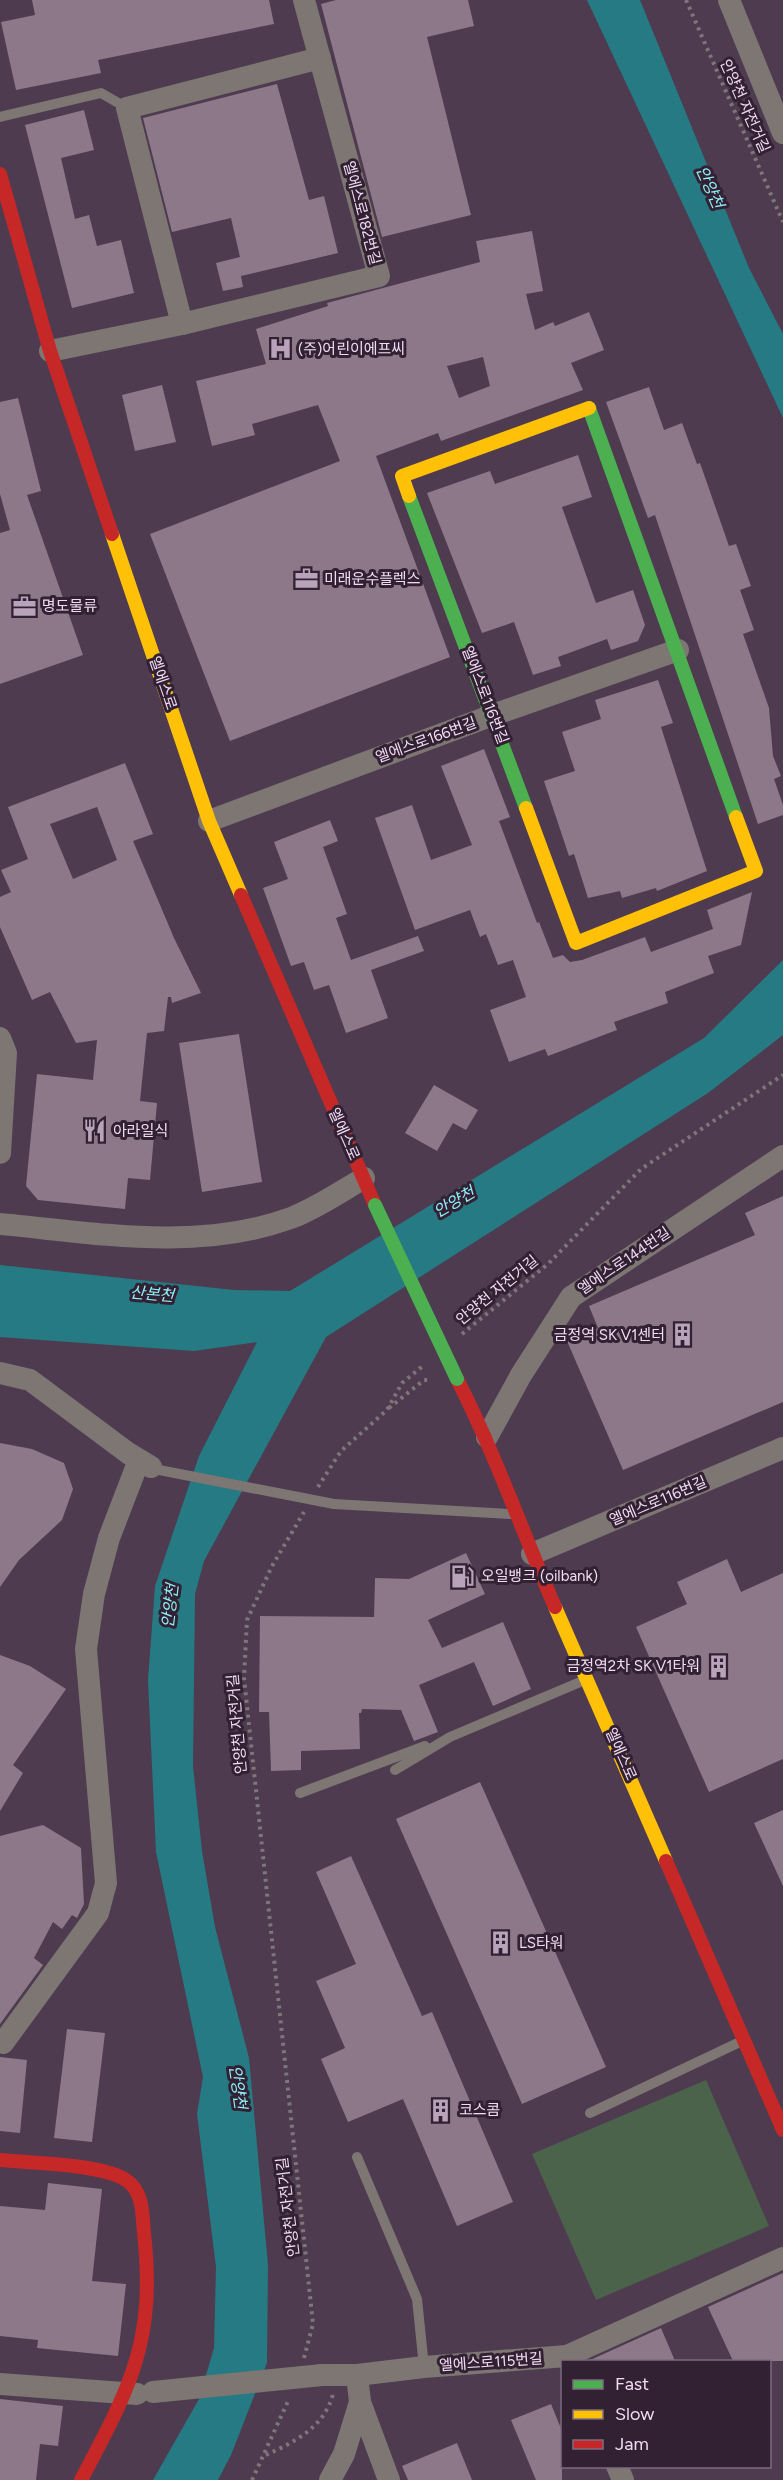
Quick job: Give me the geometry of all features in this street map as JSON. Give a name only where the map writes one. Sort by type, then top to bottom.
[{"type":"street","name":"엘에스로182번길","points":[[50,351],[183,324],[379,276],[304,0]]},
{"type":"street","points":[[729,0],[783,134]]},
{"type":"street","points":[[183,324],[127,108],[320,58]]},
{"type":"street","name":"엘에스로","points":[[0,174],[7,207],[50,351],[209,821],[375,1205],[456,1379],[486,1437],[532,1554],[588,1678],[783,2130]]},
{"type":"street","points":[[0,190],[7,207]]},
{"type":"street","name":"엘에스로116번길","points":[[589,408],[678,650],[756,871],[576,943],[493,715],[402,476],[589,408]]},
{"type":"street","name":"엘에스로166번길","points":[[209,821],[493,715],[678,650]]},
{"type":"street","points":[[0,1038],[6,1053],[0,1153]]},
{"type":"street","name":"엘에스로144번길","points":[[486,1437],[521,1375],[571,1297],[783,1156]]},
{"type":"street","name":"엘에스로","points":[[0,1224],[157,1238],[213,1237],[290,1218],[364,1178]]},
{"type":"street","points":[[0,1373],[30,1380],[147,1465],[106,1549],[94,1594],[86,1649],[106,1883],[99,1912],[3,2043],[0,2042]]},
{"type":"street","name":"엘에스로116번길","points":[[532,1554],[783,1448]]},
{"type":"street","points":[[0,2160],[106,2171],[119,2175],[133,2184],[139,2193],[148,2270],[144,2334],[126,2395],[81,2480]]},
{"type":"street","name":"엘에스로115번길","points":[[0,2384],[126,2395],[424,2367],[568,2359],[783,2258]]},
{"type":"street","points":[[339,2374],[360,2402],[389,2480]]},
{"type":"street","points":[[330,2480],[344,2454],[360,2402]]},
{"type":"lane","points":[[0,117],[101,93],[127,108]]},
{"type":"lane","points":[[147,1465],[334,1504],[515,1514]]},
{"type":"lane","points":[[300,1793],[450,1737],[588,1678]]},
{"type":"lane","points":[[395,1770],[450,1737]]},
{"type":"lane","points":[[590,2113],[745,2039]]},
{"type":"lane","points":[[357,2157],[417,2299],[424,2367]]},
{"type":"path","name":"안양천 자전거길","points":[[686,0],[783,222]]},
{"type":"path","name":"안양천 자전거길","points":[[457,1338],[548,1264],[641,1169],[783,1075]]},
{"type":"path","points":[[387,1410],[402,1383],[429,1361]]},
{"type":"path","points":[[312,1497],[340,1451],[387,1410],[424,1380],[456,1379]]},
{"type":"path","name":"안양천 자전거길","points":[[302,2362],[313,2324],[244,1678],[246,1620],[272,1566],[306,1507]]},
{"type":"path","points":[[265,2456],[304,2438],[330,2404],[339,2374]]},
{"type":"path","points":[[252,2480],[265,2456],[292,2392]]},
{"type":"shaded area","points":[[706,2080],[769,2226],[596,2300],[532,2154]]},
{"type":"water","name":"안양천","points":[[587,0],[640,0],[749,268],[783,334],[783,418]]},
{"type":"water","points":[[783,960],[783,1035],[708,1093],[326,1337],[204,1561],[195,1594],[193,1766],[202,1851],[215,1927],[249,2058],[268,2265],[267,2363],[231,2455],[218,2480],[153,2480],[199,2399],[214,2348],[216,2267],[197,2114],[203,2077],[156,1852],[148,1680],[155,1586],[199,1456],[257,1342],[194,1351],[0,1337],[0,1265],[234,1290],[290,1291],[704,1038]]},
{"type":"building","points":[[32,0],[269,0],[274,24],[98,60],[101,73],[16,90],[1,22],[35,15]]},
{"type":"building","points":[[336,0],[468,0],[474,26],[427,37],[471,215],[382,237],[321,4]]},
{"type":"building","points":[[277,84],[309,200],[324,196],[338,253],[241,276],[243,287],[223,291],[216,263],[240,257],[231,218],[172,232],[143,118]]},
{"type":"building","points":[[84,110],[94,150],[61,158],[75,219],[89,215],[97,246],[121,240],[134,293],[72,308],[25,125]]},
{"type":"building","points":[[532,231],[543,291],[526,294],[535,330],[553,322],[555,326],[589,312],[604,350],[571,363],[583,390],[441,441],[438,433],[376,456],[450,657],[230,741],[150,534],[340,461],[318,405],[252,424],[255,435],[212,446],[196,381],[266,364],[256,329],[328,306],[327,303],[480,262],[476,241]],"holes":[[[483,357],[490,386],[459,398],[447,366]]]},
{"type":"building","points":[[162,385],[176,442],[135,451],[122,395]]},
{"type":"building","points":[[649,387],[664,430],[682,423],[697,464],[700,463],[729,546],[736,544],[751,586],[740,590],[754,630],[743,634],[769,708],[773,756],[781,776],[774,779],[783,805],[783,815],[758,824],[655,515],[648,518],[606,402]]},
{"type":"building","points":[[18,398],[41,491],[27,495],[83,655],[0,684],[0,533],[10,530],[0,494],[0,402]]},
{"type":"building","points":[[578,455],[592,497],[562,507],[596,603],[633,590],[645,625],[638,641],[611,650],[607,639],[558,657],[561,666],[533,675],[514,622],[482,633],[427,493],[490,471],[495,484]]},
{"type":"building","points":[[658,680],[673,723],[661,727],[707,871],[657,891],[656,888],[622,898],[620,891],[588,898],[574,854],[569,856],[544,781],[575,771],[562,732],[601,719],[595,700]]},
{"type":"building","points":[[484,749],[510,817],[499,821],[537,923],[539,922],[553,958],[563,955],[570,962],[582,960],[645,937],[651,952],[713,929],[707,910],[752,892],[741,945],[708,956],[714,973],[665,992],[668,1003],[614,1022],[617,1030],[548,1056],[545,1049],[509,1062],[490,1010],[526,997],[513,960],[498,965],[486,934],[480,937],[470,910],[415,930],[375,818],[412,805],[431,860],[472,845],[441,766]]},
{"type":"building","points":[[125,763],[153,834],[133,841],[174,938],[201,993],[172,1003],[171,997],[168,997],[164,1031],[147,1033],[140,1101],[157,1103],[150,1180],[128,1178],[125,1209],[38,1200],[26,1186],[37,1074],[93,1080],[97,1040],[76,1043],[50,992],[32,1000],[0,927],[0,897],[11,892],[1,870],[28,859],[8,807]],"holes":[[[97,807],[117,860],[73,879],[50,824]]]},
{"type":"building","points":[[330,820],[338,841],[323,847],[347,914],[336,918],[351,960],[418,936],[424,951],[371,970],[388,1018],[346,1033],[329,985],[314,990],[304,962],[291,966],[263,888],[288,879],[274,842]]},
{"type":"building","points":[[239,1034],[262,1182],[202,1192],[179,1043]]},
{"type":"building","points":[[434,1085],[478,1110],[466,1130],[453,1123],[437,1151],[405,1133]]},
{"type":"building","name":"금정역 SK V1센터","points":[[783,1196],[783,1402],[623,1470],[567,1341],[598,1328],[589,1306],[755,1235],[745,1213]]},
{"type":"building","points":[[0,1443],[32,1449],[64,1463],[73,1489],[62,1520],[19,1560],[0,1587]]},
{"type":"building","points":[[466,1553],[485,1594],[428,1620],[442,1648],[503,1622],[531,1689],[493,1706],[474,1662],[419,1685],[438,1732],[414,1741],[401,1710],[362,1709],[359,1713],[360,1749],[301,1751],[301,1770],[271,1771],[269,1712],[259,1712],[260,1616],[374,1617],[375,1578],[409,1579]]},
{"type":"building","name":"금정역2차 SK V1타워","points":[[727,1559],[741,1592],[783,1573],[783,1759],[709,1792],[636,1627],[687,1604],[677,1582]]},
{"type":"building","points":[[0,1655],[30,1666],[66,1689],[13,1765],[23,1773],[0,1811]]},
{"type":"building","name":"LS타워","points":[[480,1782],[606,2067],[522,2104],[396,1819]]},
{"type":"building","points":[[783,1810],[783,1886],[754,1823]]},
{"type":"building","points":[[43,1825],[81,1848],[84,1904],[77,1918],[72,1915],[62,1929],[53,1922],[34,1958],[43,1965],[0,2024],[0,1836]]},
{"type":"building","name":"코스콤","points":[[351,1856],[422,2016],[432,2012],[513,2202],[457,2226],[403,2099],[348,2122],[321,2059],[345,2048],[316,1981],[356,1964],[316,1872]]},
{"type":"building","points":[[67,2029],[105,2033],[92,2142],[54,2138]]},
{"type":"building","points":[[0,2057],[27,2060],[20,2133],[0,2131]]},
{"type":"building","points":[[48,2183],[102,2189],[92,2281],[126,2284],[118,2356],[37,2348],[38,2340],[0,2336],[0,2206],[45,2210]]},
{"type":"building","points":[[783,2273],[783,2361],[733,2360],[708,2307]]},
{"type":"building","points":[[661,2328],[675,2360],[590,2360]]},
{"type":"building","points":[[0,2399],[63,2406],[58,2446],[40,2444],[36,2480],[0,2480]]},
{"type":"building","points":[[551,2404],[561,2429],[562,2480],[536,2480],[511,2420]]},
{"type":"building","points":[[457,2443],[472,2480],[408,2480],[402,2466]]},
{"type":"traffic: fast","points":[[589,408],[736,817]]},
{"type":"traffic: fast","points":[[409,496],[526,808]]},
{"type":"traffic: fast","points":[[375,1205],[457,1379]]},
{"type":"traffic: slow","points":[[409,496],[402,476],[589,408]]},
{"type":"traffic: slow","points":[[112,534],[209,821],[241,895]]},
{"type":"traffic: slow","points":[[526,808],[576,943],[756,871],[736,817]]},
{"type":"traffic: slow","points":[[555,1607],[666,1861]]},
{"type":"traffic: jam","points":[[0,174],[50,351],[112,534]]},
{"type":"traffic: jam","points":[[241,895],[375,1205]]},
{"type":"traffic: jam","points":[[457,1379],[496,1464],[555,1607]]},
{"type":"traffic: jam","points":[[666,1861],[783,2130]]},
{"type":"traffic: jam","points":[[0,2160],[83,2167],[115,2175],[132,2185],[141,2204],[147,2271],[142,2335],[126,2390],[81,2480]]},
{"type":"place","name":"(주)어린이에프씨","points":[[280,349]]},
{"type":"place","name":"미래운수플렉스","points":[[306,579]]},
{"type":"place","name":"명도물류","points":[[24,606]]},
{"type":"place","name":"아라일식","points":[[95,1131]]},
{"type":"place","name":"금정역 SK V1센터","points":[[683,1335]]},
{"type":"place","name":"오일뱅크 (oilbank)","points":[[463,1576]]},
{"type":"place","name":"금정역2차 SK V1타워","points":[[718,1666]]},
{"type":"place","name":"LS타워","points":[[501,1943]]},
{"type":"place","name":"코스콤","points":[[441,2110]]},
{"type":"water label","name":"산본천","points":[[152,1294]]}]
